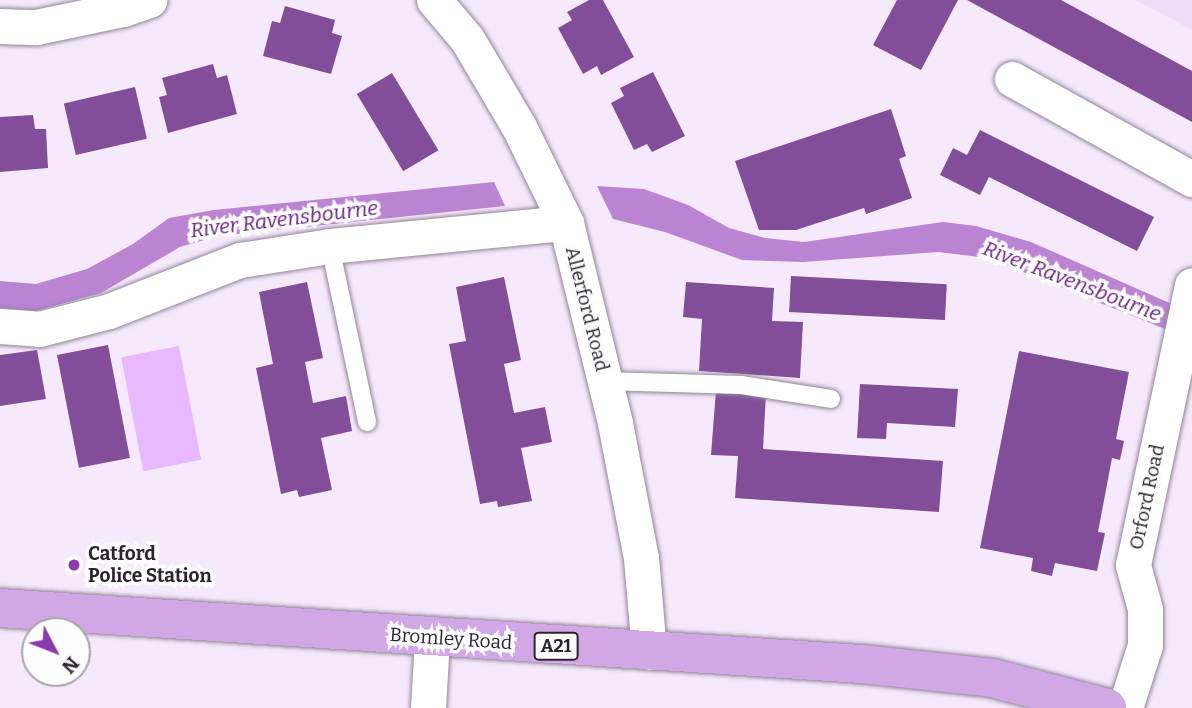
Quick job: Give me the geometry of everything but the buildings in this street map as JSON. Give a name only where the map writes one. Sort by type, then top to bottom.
[{"type":"main road","name":"Bromley Road","points":[[0,608],[862,664],[954,673],[1032,687],[1107,708]]},
{"type":"street","points":[[0,26],[36,27],[123,9],[149,0]]},
{"type":"street","name":"Allerford Road","points":[[434,0],[467,39],[519,127],[566,223],[605,381],[640,558],[649,652]]},
{"type":"street","points":[[1012,79],[1192,179]]},
{"type":"street","points":[[0,326],[39,329],[109,311],[240,260],[330,246],[566,223]]},
{"type":"street","name":"Orford Road","points":[[1125,708],[1145,645],[1144,609],[1133,565],[1192,285]]},
{"type":"street","points":[[428,708],[432,638]]},
{"type":"lane","points":[[330,246],[367,422]]},
{"type":"lane","points":[[605,381],[741,385],[831,399]]},
{"type":"shaded area","points":[[1135,0],[1192,0],[1192,30],[1145,5]]},
{"type":"shaded area","points":[[179,346],[201,460],[143,471],[121,357]]},
{"type":"water","name":"River Ravensbourne","points":[[494,182],[505,206],[218,236],[180,247],[101,293],[36,311],[0,308],[0,281],[36,284],[87,269],[133,244],[169,218],[214,210]]},
{"type":"water","name":"River Ravensbourne","points":[[597,186],[644,189],[688,205],[729,228],[765,238],[804,242],[943,222],[976,226],[1031,242],[1174,305],[1170,331],[988,258],[938,252],[803,262],[742,260],[665,232],[613,219]]},
{"type":"place","name":"Catford Police Station","points":[[74,565]]}]
